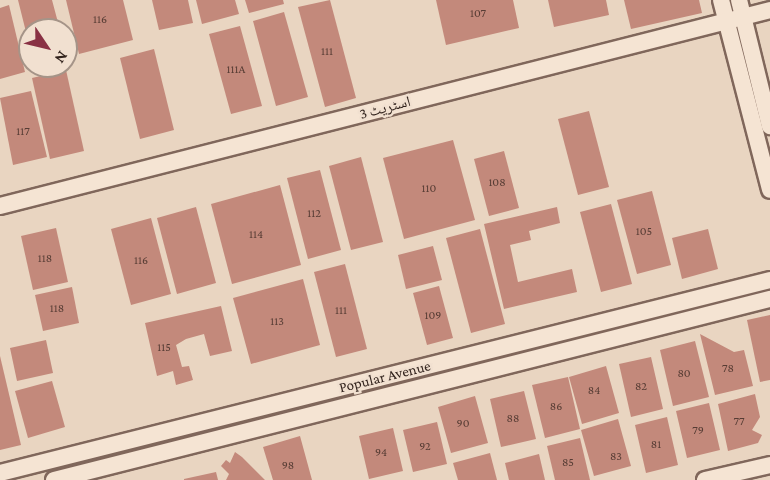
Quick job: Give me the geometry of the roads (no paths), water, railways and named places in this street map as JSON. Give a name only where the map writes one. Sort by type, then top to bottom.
[{"type":"street","points":[[721,0],[736,12],[770,126]]},
{"type":"street","name":"اسٹریٹ 3","points":[[0,206],[736,12],[770,10]]},
{"type":"street","points":[[736,12],[770,190]]},
{"type":"street","name":"Popular Avenue","points":[[0,473],[770,279]]},
{"type":"street","name":"Popular Avenue","points":[[54,480],[770,299]]},
{"type":"street","points":[[705,480],[770,465]]}]
